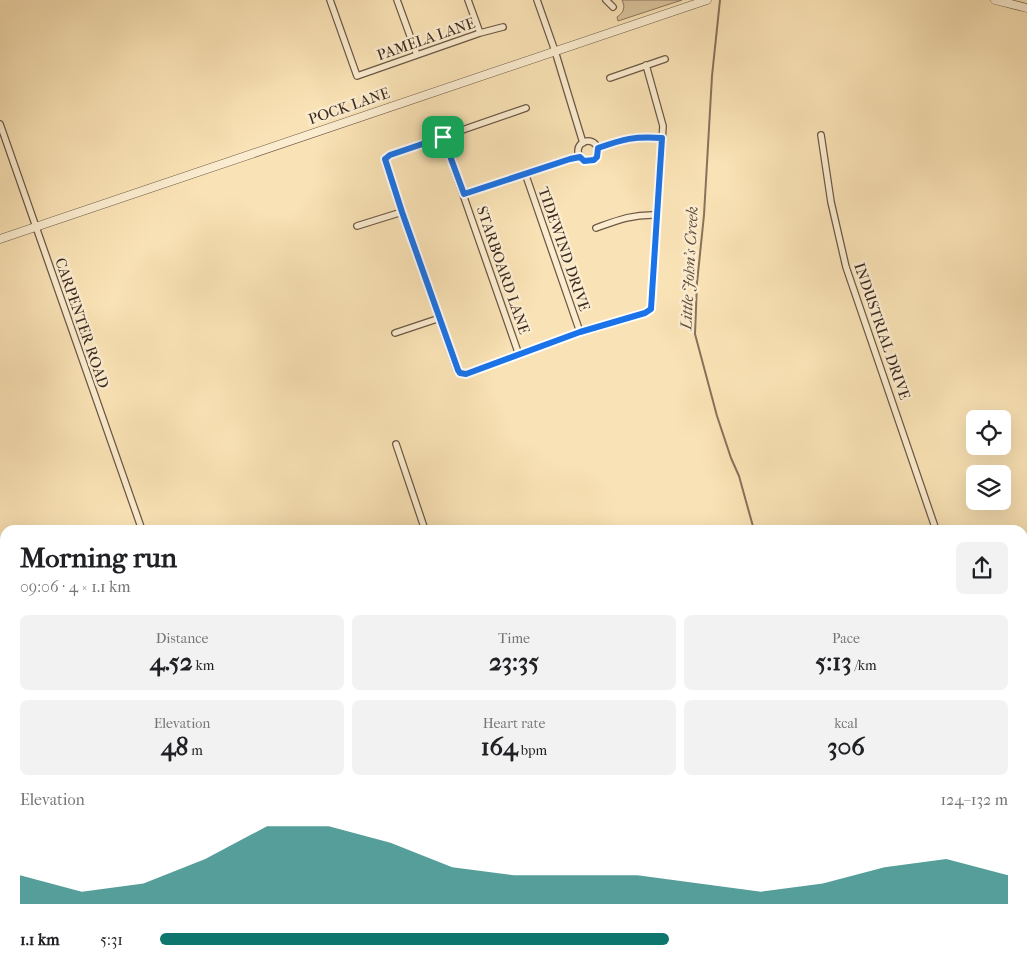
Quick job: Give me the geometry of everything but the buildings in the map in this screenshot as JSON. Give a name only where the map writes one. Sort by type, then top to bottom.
[{"type":"street","name":"PAMELA LANE","points":[[330,0],[357,76],[503,27]]},
{"type":"street","points":[[397,0],[417,55]]},
{"type":"street","points":[[468,0],[480,34]]},
{"type":"street","points":[[537,0],[555,51],[583,143]]},
{"type":"street","points":[[606,0],[613,7]]},
{"type":"street","name":"POCK LANE","points":[[0,239],[707,0]]},
{"type":"street","points":[[995,0],[1027,8]]},
{"type":"street","points":[[610,78],[665,59]]},
{"type":"street","points":[[526,108],[390,155],[385,159],[458,370],[462,374],[580,332],[648,311],[652,306],[662,119],[646,65]]},
{"type":"street","name":"CARPENTER ROAD","points":[[0,124],[140,525]]},
{"type":"street","name":"INDUSTRIAL DRIVE","points":[[821,135],[831,202],[846,266],[934,525]]},
{"type":"street","name":"STARBOARD LANE","points":[[443,137],[519,355]]},
{"type":"street","points":[[598,148],[636,137],[662,138]]},
{"type":"street","points":[[587,141],[594,143],[598,148],[597,157],[594,160],[584,161],[578,153],[579,147],[587,141]]},
{"type":"street","points":[[464,194],[580,157]]},
{"type":"street","name":"TIDEWIND DRIVE","points":[[525,173],[580,332]]},
{"type":"street","points":[[357,226],[402,212]]},
{"type":"street","points":[[596,228],[628,216],[642,214],[657,215]]},
{"type":"street","points":[[395,333],[440,318]]},
{"type":"street","points":[[396,444],[423,525]]},
{"type":"shaded area","points":[[622,0],[682,0],[618,21],[617,17],[624,8]]},
{"type":"waterway","name":"Little John's Creek","points":[[720,0],[712,76],[695,334],[717,416],[739,476],[753,525]]},
{"type":"route","points":[[443,137],[464,194],[570,159],[580,157],[584,161],[589,162],[597,157],[598,148],[626,139],[636,137],[662,138],[651,309],[645,313],[580,332],[466,374],[460,373],[385,159],[390,155],[443,137]]}]
